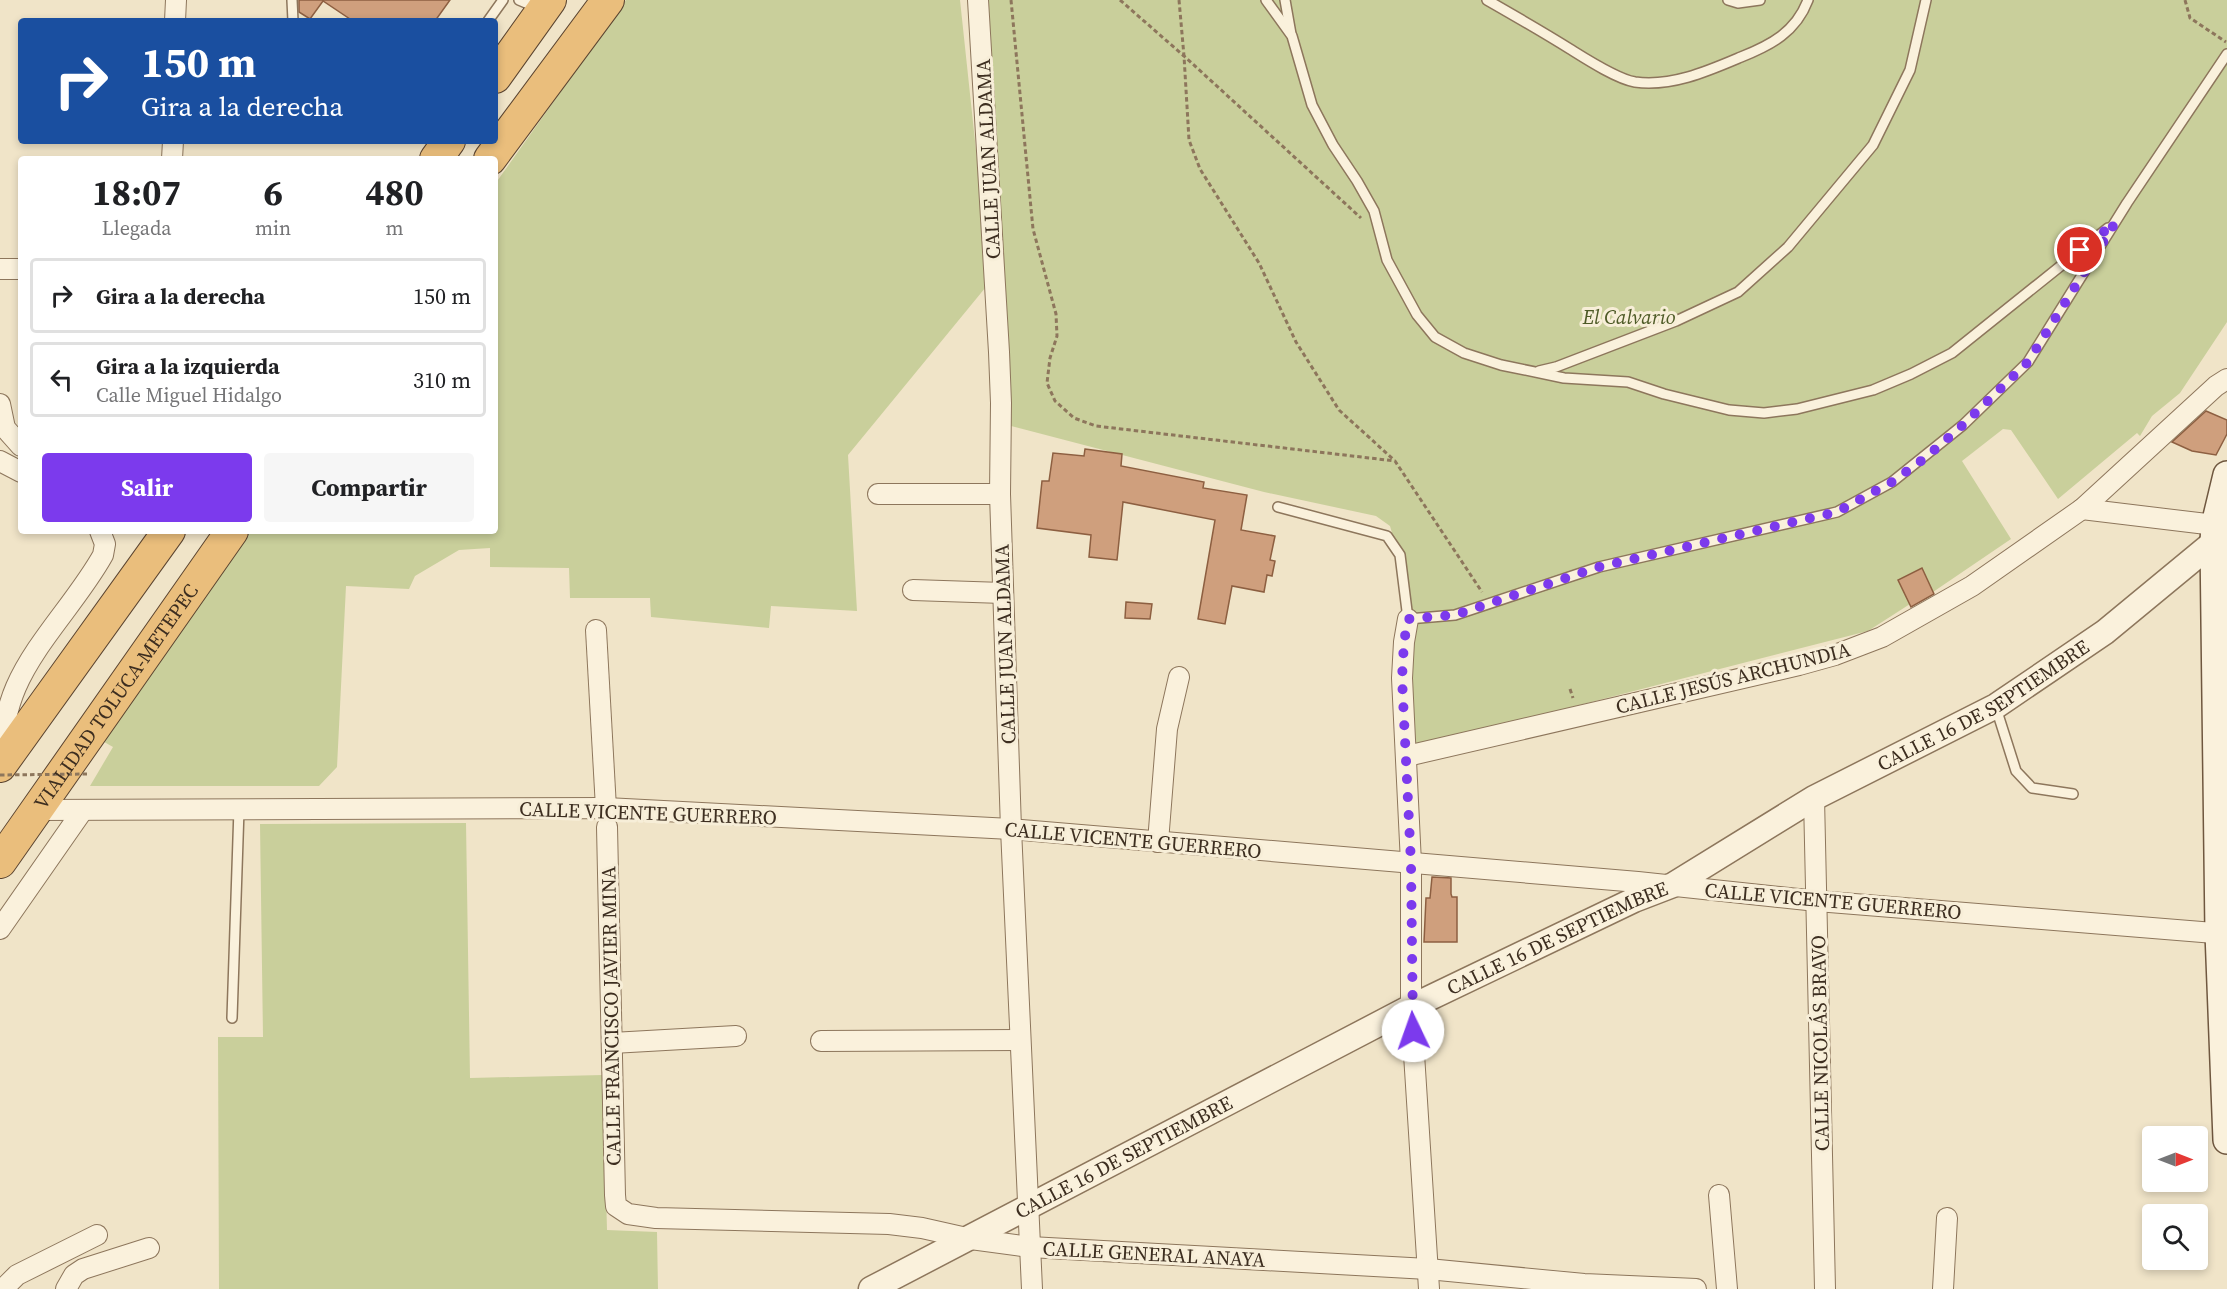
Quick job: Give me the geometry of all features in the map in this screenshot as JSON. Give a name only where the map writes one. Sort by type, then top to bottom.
[{"type":"highway","points":[[492,156],[608,0]]},
{"type":"highway","points":[[498,72],[537,3]]},
{"type":"highway","points":[[0,769],[167,534]]},
{"type":"highway","name":"VIALIDAD TOLUCA-METEPEC","points":[[0,862],[230,534]]},
{"type":"main road","points":[[2227,475],[2219,530],[2227,1140]]},
{"type":"street","points":[[176,0],[176,18]]},
{"type":"street","name":"CALLE JUAN ALDAMA","points":[[978,0],[1001,403],[1000,494],[1011,829],[1032,1289]]},
{"type":"street","points":[[0,269],[18,269]]},
{"type":"street","name":"CALLE JESÚS ARCHUNDIA","points":[[1407,756],[1799,665],[1882,637],[1972,586],[2082,509],[2216,386],[2227,379]]},
{"type":"street","points":[[0,404],[10,437],[0,454]]},
{"type":"street","points":[[0,460],[18,470]]},
{"type":"street","points":[[878,494],[1000,494]]},
{"type":"street","points":[[2082,509],[2219,530]]},
{"type":"street","name":"CALLE 16 DE SEPTIEMBRE","points":[[871,1289],[971,1239],[1028,1205],[1412,1007],[1634,900],[1673,885],[1814,798],[1996,706],[2105,632],[2219,530]]},
{"type":"street","points":[[0,769],[6,715],[16,687],[29,663],[104,555],[105,544],[101,534]]},
{"type":"street","points":[[913,590],[1003,593]]},
{"type":"street","points":[[1408,619],[1403,654],[1411,863],[1412,1007],[1429,1279]]},
{"type":"street","name":"CALLE FRANCISCO JAVIER MINA","points":[[596,630],[606,818],[616,1206]]},
{"type":"street","points":[[1158,842],[1167,729],[1179,677]]},
{"type":"street","name":"CALLE NICOLÁS BRAVO","points":[[1814,798],[1825,1289]]},
{"type":"street","name":"CALLE VICENTE GUERRERO","points":[[37,810],[239,809],[1011,829],[1673,885],[1817,901],[2223,933]]},
{"type":"street","points":[[0,929],[83,810]]},
{"type":"street","points":[[612,1043],[736,1036]]},
{"type":"street","points":[[821,1041],[1020,1041]]},
{"type":"street","points":[[1719,1195],[1728,1289]]},
{"type":"street","name":"CALLE GENERAL ANAYA","points":[[616,1206],[628,1214],[656,1218],[889,1224],[1030,1247],[1429,1279],[1696,1289]]},
{"type":"street","points":[[1943,1289],[1947,1218]]},
{"type":"street","points":[[3,1289],[24,1271],[98,1234]]},
{"type":"street","points":[[66,1289],[74,1275],[83,1269],[149,1248]]},
{"type":"lane","points":[[292,0],[293,18]]},
{"type":"lane","points":[[490,18],[503,0]]},
{"type":"lane","points":[[1266,0],[1292,36]]},
{"type":"lane","points":[[1285,0],[1292,36],[1312,105],[1333,146],[1374,211],[1387,260],[1418,315],[1435,337],[1464,353],[1501,365],[1564,378],[1628,381],[1697,403],[1729,410],[1764,413],[1797,409],[1873,390],[1952,353],[2115,223]]},
{"type":"lane","points":[[1487,0],[1598,66],[1634,82],[1654,82],[1697,76],[1767,46],[1783,36],[1795,24],[1808,0]]},
{"type":"lane","points":[[1728,0],[1737,3],[1760,0]]},
{"type":"lane","points":[[1533,372],[1556,367],[1676,321],[1737,292],[1788,247],[1873,145],[1910,70],[1926,0]]},
{"type":"lane","points":[[1278,507],[1387,536],[1400,555],[1408,619],[1455,615],[1599,567],[1837,512],[1892,482],[1963,425],[2028,362],[2115,223],[2227,54]]},
{"type":"lane","points":[[1996,706],[2016,771],[2032,788],[2073,794]]},
{"type":"lane","points":[[232,1018],[239,809]]},
{"type":"path","points":[[1011,0],[1033,229],[1056,314],[1057,336],[1050,358],[1047,383],[1055,401],[1074,418],[1096,426],[1395,461]]},
{"type":"path","points":[[1120,0],[1381,236]]},
{"type":"path","points":[[1179,0],[1188,140],[1200,169],[1258,263],[1296,342],[1339,410],[1395,461],[1490,603]]},
{"type":"path","points":[[2185,0],[2190,18],[2227,43]]},
{"type":"path","points":[[0,769],[87,774]]},
{"type":"green space","points":[[626,0],[960,0],[990,282],[848,455],[857,611],[771,606],[769,628],[651,617],[650,598],[570,598],[569,568],[490,567],[490,548],[459,550],[415,576],[409,589],[346,586],[337,767],[319,786],[90,786],[113,747],[99,739],[246,534],[498,534],[498,180]]},
{"type":"green space","name":"El Calvario","points":[[971,0],[2227,0],[2227,322],[2180,393],[2152,416],[2140,436],[2137,433],[2058,499],[2011,430],[2003,429],[1962,461],[2011,539],[1933,592],[1922,568],[1910,604],[1868,631],[1412,748],[1407,585],[1390,526],[1376,516],[1264,492],[1011,426],[999,254]]},
{"type":"green space","points":[[466,823],[470,1078],[603,1075],[607,1230],[657,1232],[658,1289],[219,1289],[218,1037],[263,1037],[260,824]]},
{"type":"building","points":[[299,0],[450,0],[437,18],[348,18],[323,1],[311,18],[299,12]]},
{"type":"building","points":[[2206,411],[2227,420],[2227,434],[2216,455],[2192,451],[2172,442]]},
{"type":"building","points":[[1085,449],[1122,454],[1121,466],[1204,482],[1203,488],[1247,495],[1241,530],[1275,536],[1270,560],[1275,561],[1272,576],[1267,575],[1264,592],[1232,586],[1225,624],[1198,619],[1215,520],[1123,502],[1117,560],[1089,557],[1091,535],[1037,528],[1042,481],[1049,481],[1053,453],[1084,456]]},
{"type":"building","points":[[1922,568],[1934,594],[1911,607],[1898,580]]},
{"type":"building","points":[[1126,602],[1152,604],[1150,619],[1125,618]]},
{"type":"building","points":[[1432,877],[1451,878],[1451,894],[1452,897],[1457,897],[1457,942],[1424,942],[1426,898],[1430,898]]},
{"type":"route","points":[[1413,1031],[1411,863],[1402,678],[1408,619],[1455,615],[1599,567],[1837,512],[1869,495],[1892,482],[1925,458],[2028,362],[2115,223],[2080,250]]}]
